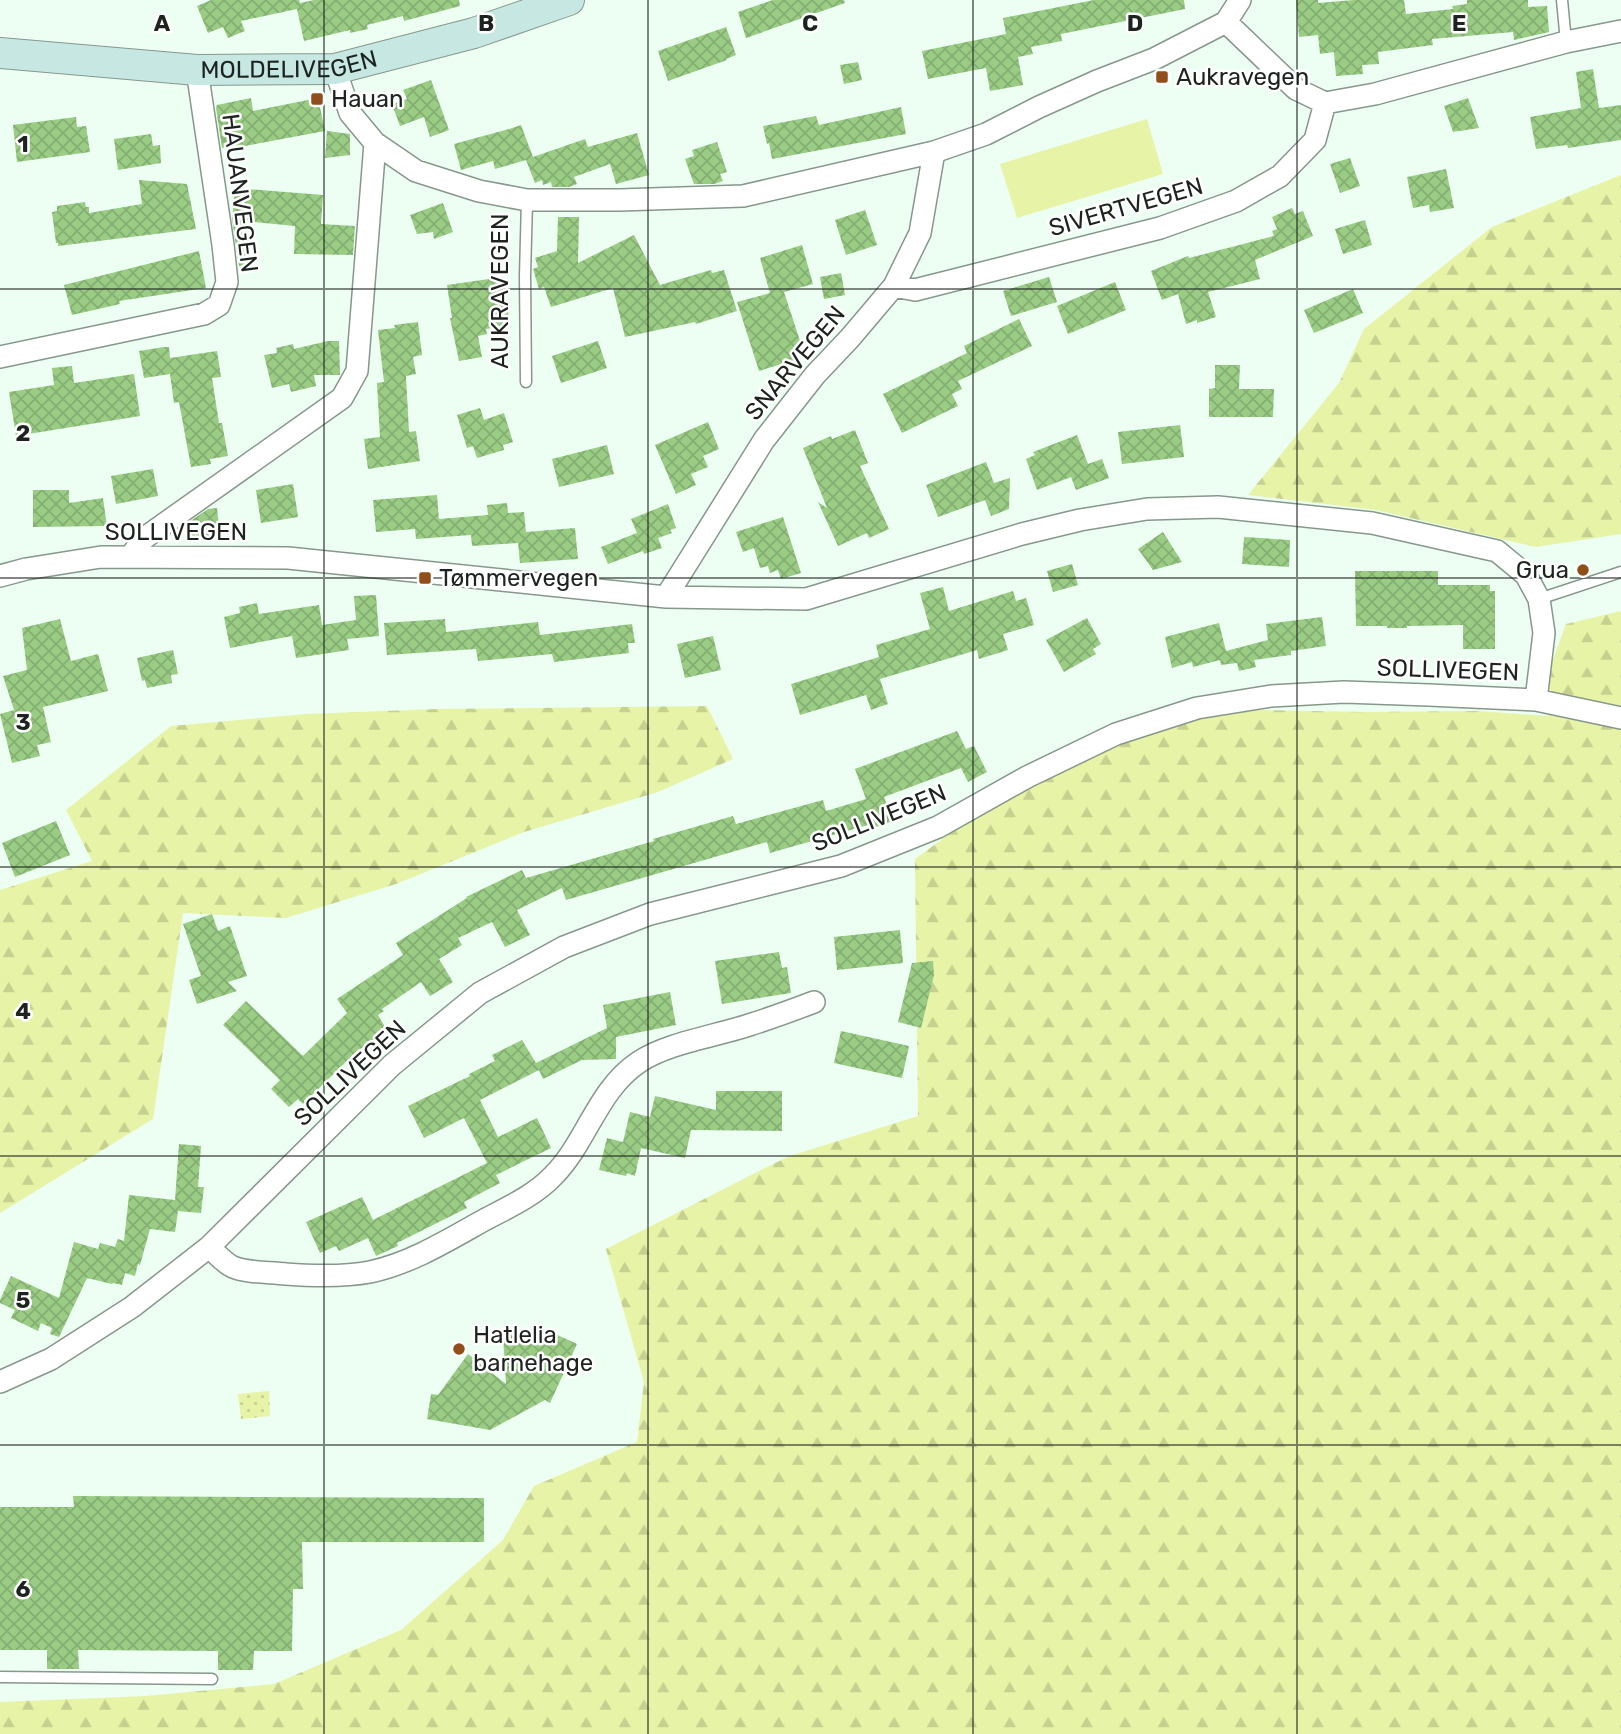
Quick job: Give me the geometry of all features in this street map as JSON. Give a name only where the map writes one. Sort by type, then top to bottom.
[{"type":"main road","name":"MOLDELIVEGEN","points":[[0,53],[197,71],[335,69],[474,33],[569,0]]},
{"type":"street","points":[[1240,0],[1226,22],[1296,89],[1325,103],[1375,94],[1566,42],[1621,31]]},
{"type":"street","name":"AUKRAVEGEN","points":[[335,69],[350,113],[375,143],[416,171],[479,191],[527,200],[743,196],[934,152],[986,134],[1097,81],[1154,59],[1226,22]]},
{"type":"street","name":"HAUANVEGEN","points":[[0,357],[204,314],[219,305],[227,282],[226,270],[197,71]]},
{"type":"street","name":"SIVERTVEGEN","points":[[894,286],[915,290],[1160,228],[1236,201],[1280,176],[1315,140],[1325,103]]},
{"type":"street","points":[[131,556],[143,540],[342,398],[357,371],[375,143]]},
{"type":"street","name":"SNARVEGEN","points":[[666,597],[764,440],[816,375],[894,286],[920,233],[934,152]]},
{"type":"street","name":"SOLLIVEGEN","points":[[0,576],[101,556],[288,558],[666,597],[806,599],[1022,534],[1080,520],[1147,509],[1217,507],[1372,523],[1497,551],[1526,575],[1539,599],[1544,633],[1536,700],[1344,692],[1271,696],[1197,708],[1116,734],[1027,777],[938,827],[841,866],[650,914],[564,947],[480,993],[392,1065],[209,1247],[132,1307],[51,1359],[0,1382]]},
{"type":"street","points":[[1536,700],[1621,718]]},
{"type":"street","points":[[209,1247],[232,1267],[307,1276],[368,1272],[409,1259],[527,1197],[550,1179],[570,1156],[608,1092],[624,1072],[642,1060],[670,1048],[750,1025],[814,1002]]},
{"type":"lane","points":[[1562,0],[1566,42]]},
{"type":"lane","name":"AUKRAVEGEN","points":[[526,382],[527,200]]},
{"type":"lane","points":[[1539,599],[1621,572]]},
{"type":"lane","points":[[0,1677],[212,1679]]},
{"type":"green space","points":[[1147,119],[1163,174],[1017,218],[1000,164]]},
{"type":"green space","points":[[1621,175],[1621,534],[1536,547],[1376,510],[1248,495],[1339,383],[1364,329],[1492,227]]},
{"type":"green space","points":[[1621,611],[1621,1734],[0,1734],[0,1702],[146,1696],[274,1684],[401,1630],[503,1540],[534,1486],[637,1442],[644,1382],[606,1249],[790,1156],[918,1116],[915,859],[1025,779],[1212,709],[1479,711],[1548,716],[1550,668],[1566,624]]},
{"type":"green space","points":[[707,706],[733,759],[658,792],[524,832],[396,884],[286,918],[183,913],[153,1119],[0,1213],[0,890],[92,861],[66,810],[171,726],[306,714],[437,709]]},
{"type":"green space","points":[[269,1391],[270,1416],[241,1419],[238,1394]]},
{"type":"building","points":[[211,0],[299,0],[300,3],[314,0],[459,0],[460,6],[404,21],[403,16],[367,25],[368,29],[350,33],[350,30],[304,41],[297,9],[241,21],[245,31],[228,38],[223,27],[208,33],[197,6]]},
{"type":"building","points":[[773,0],[844,0],[845,3],[746,38],[738,12]]},
{"type":"building","points":[[1094,0],[1184,0],[1185,9],[1061,34],[1062,41],[1031,47],[1033,54],[1018,57],[1023,85],[990,91],[986,68],[928,79],[922,51],[1006,34],[1003,18]]},
{"type":"building","points":[[1296,0],[1318,0],[1318,3],[1404,0],[1406,14],[1453,9],[1452,6],[1467,4],[1467,0],[1528,0],[1528,7],[1547,6],[1549,32],[1514,40],[1513,32],[1432,39],[1433,45],[1378,52],[1379,64],[1362,65],[1363,74],[1336,76],[1334,52],[1320,54],[1318,35],[1299,37]]},
{"type":"building","points":[[726,27],[736,55],[668,81],[658,51]]},
{"type":"building","points":[[858,62],[862,80],[844,84],[840,65]]},
{"type":"building","points":[[1593,69],[1599,108],[1621,105],[1621,140],[1568,148],[1567,145],[1536,149],[1530,117],[1581,108],[1576,72]]},
{"type":"building","points":[[431,80],[449,130],[430,137],[424,117],[400,126],[392,104],[407,99],[403,90]]},
{"type":"building","points":[[251,98],[253,111],[318,98],[325,131],[229,149],[222,148],[217,105]]},
{"type":"building","points":[[1468,98],[1479,128],[1453,132],[1444,106]]},
{"type":"building","points":[[901,107],[906,134],[772,159],[763,126],[816,116],[819,125]]},
{"type":"building","points":[[76,117],[77,127],[86,126],[90,152],[17,162],[13,125]]},
{"type":"building","points":[[521,125],[533,157],[585,139],[588,147],[637,133],[649,175],[616,184],[610,164],[574,177],[577,184],[552,187],[551,182],[543,185],[542,180],[535,183],[526,160],[495,169],[493,161],[461,170],[454,144]]},
{"type":"building","points":[[327,131],[350,134],[350,155],[325,158]]},
{"type":"building","points":[[151,134],[153,146],[160,145],[161,163],[118,170],[114,139]]},
{"type":"building","points":[[717,142],[727,172],[720,174],[723,181],[694,184],[685,159],[694,156],[692,150]]},
{"type":"building","points":[[1350,158],[1360,186],[1340,193],[1330,164]]},
{"type":"building","points":[[1446,169],[1454,208],[1430,212],[1429,205],[1413,208],[1407,177]]},
{"type":"building","points":[[139,180],[187,184],[196,229],[58,246],[52,212],[57,211],[57,206],[85,202],[89,213],[142,204]]},
{"type":"building","points":[[235,188],[323,195],[321,224],[355,226],[353,255],[294,254],[295,226],[245,221],[251,265],[239,266],[232,219]]},
{"type":"building","points":[[443,203],[453,232],[434,239],[433,232],[417,234],[410,215]]},
{"type":"building","points":[[1292,208],[1295,214],[1303,211],[1313,236],[1255,260],[1260,279],[1208,292],[1216,317],[1186,324],[1178,294],[1162,300],[1151,271],[1188,256],[1189,258],[1274,236],[1272,231],[1277,229],[1272,217]]},
{"type":"building","points":[[865,210],[877,245],[846,255],[835,220]]},
{"type":"building","points":[[558,217],[579,217],[578,263],[634,235],[660,285],[711,270],[712,273],[724,270],[737,311],[696,324],[695,322],[625,337],[613,288],[551,307],[544,287],[539,289],[533,269],[538,267],[535,258],[557,251]]},
{"type":"building","points":[[1365,220],[1372,245],[1343,254],[1335,229]]},
{"type":"building","points":[[802,245],[813,284],[784,292],[803,350],[792,354],[795,360],[759,371],[737,302],[770,293],[760,258]]},
{"type":"building","points":[[199,251],[206,288],[119,301],[120,304],[72,315],[64,285]]},
{"type":"building","points":[[841,273],[845,295],[824,299],[820,277]]},
{"type":"building","points":[[503,277],[510,325],[486,329],[487,334],[478,336],[482,357],[459,361],[450,318],[447,285]]},
{"type":"building","points":[[1049,277],[1057,302],[1011,316],[1003,291]]},
{"type":"building","points":[[1115,282],[1126,310],[1068,334],[1057,306]]},
{"type":"building","points":[[1353,289],[1363,313],[1314,333],[1304,310]]},
{"type":"building","points":[[1019,319],[1032,346],[958,381],[962,389],[952,394],[958,406],[902,433],[883,394],[967,353],[964,346]]},
{"type":"building","points":[[418,322],[422,355],[413,357],[416,374],[406,376],[409,432],[416,431],[420,461],[368,469],[364,439],[380,437],[377,383],[384,382],[378,330]]},
{"type":"building","points":[[339,341],[340,375],[314,375],[316,386],[291,392],[289,384],[272,388],[264,355],[277,353],[276,348],[293,344],[294,349]]},
{"type":"building","points":[[598,341],[607,368],[561,383],[552,356]]},
{"type":"building","points":[[169,347],[170,358],[217,351],[221,377],[212,378],[219,423],[222,423],[228,456],[210,459],[211,464],[191,467],[179,402],[174,403],[170,374],[144,378],[139,351]]},
{"type":"building","points":[[1215,365],[1240,365],[1239,389],[1274,389],[1273,417],[1209,417],[1209,389],[1215,388]]},
{"type":"building","points":[[72,366],[74,383],[134,374],[140,416],[16,436],[9,392],[54,385],[52,368]]},
{"type":"building","points":[[480,408],[484,420],[504,413],[513,442],[503,445],[504,450],[477,458],[473,446],[467,448],[457,415]]},
{"type":"building","points":[[708,422],[719,449],[703,456],[708,467],[691,474],[696,485],[676,494],[655,445]]},
{"type":"building","points":[[1180,425],[1184,457],[1122,464],[1118,432]]},
{"type":"building","points":[[855,430],[868,463],[860,466],[889,529],[869,538],[867,533],[838,546],[818,502],[827,508],[803,448],[831,436],[832,439]]},
{"type":"building","points":[[1077,435],[1088,464],[1102,459],[1109,478],[1076,490],[1071,477],[1037,490],[1026,459],[1035,455],[1033,452]]},
{"type":"building","points":[[607,445],[614,474],[559,487],[552,459]]},
{"type":"building","points":[[986,462],[994,483],[1010,478],[1009,509],[991,516],[985,500],[938,517],[926,485]]},
{"type":"building","points":[[153,469],[158,496],[116,504],[111,476]]},
{"type":"building","points":[[293,484],[298,517],[261,523],[256,490]]},
{"type":"building","points":[[33,490],[69,490],[69,503],[103,498],[107,526],[33,527]]},
{"type":"building","points":[[437,495],[439,519],[488,515],[487,505],[507,503],[508,513],[524,512],[526,532],[575,528],[578,559],[520,563],[518,543],[472,546],[471,535],[416,539],[415,529],[376,532],[373,500]]},
{"type":"building","points":[[668,504],[676,528],[670,530],[672,533],[658,538],[662,548],[644,554],[643,551],[608,564],[601,547],[637,533],[631,519]]},
{"type":"building","points":[[217,508],[220,535],[188,539],[186,524],[208,509]]},
{"type":"building","points":[[783,517],[801,573],[781,579],[778,570],[770,573],[768,566],[760,568],[754,548],[743,552],[736,532]]},
{"type":"building","points":[[1163,532],[1182,562],[1153,570],[1138,549]]},
{"type":"building","points":[[1244,537],[1290,540],[1289,567],[1242,564]]},
{"type":"building","points":[[1072,564],[1078,585],[1053,592],[1047,571]]},
{"type":"building","points":[[1355,571],[1438,571],[1438,585],[1490,585],[1490,591],[1495,591],[1495,649],[1463,649],[1463,625],[1407,628],[1356,626]]},
{"type":"building","points":[[943,587],[949,611],[1013,591],[1016,601],[1026,598],[1034,625],[1003,634],[1008,650],[979,659],[977,650],[880,679],[888,704],[871,710],[866,695],[800,715],[791,684],[879,657],[876,645],[930,629],[920,593]]},
{"type":"building","points":[[376,595],[379,636],[347,639],[349,650],[296,658],[292,636],[230,648],[224,617],[240,613],[239,607],[257,603],[259,614],[319,605],[322,625],[356,620],[354,596]]},
{"type":"building","points":[[1322,617],[1326,646],[1291,651],[1291,655],[1254,660],[1256,667],[1239,671],[1237,663],[1221,665],[1220,660],[1193,667],[1192,662],[1172,668],[1165,637],[1219,623],[1226,651],[1268,640],[1266,624]]},
{"type":"building","points":[[1087,618],[1101,644],[1093,649],[1096,654],[1064,672],[1046,640]]},
{"type":"building","points":[[60,619],[71,661],[98,654],[108,691],[43,707],[51,742],[37,745],[40,756],[12,763],[0,714],[14,710],[3,676],[27,670],[22,628]]},
{"type":"building","points":[[445,619],[446,632],[538,622],[540,635],[632,624],[635,643],[628,643],[629,653],[554,662],[552,654],[478,661],[476,649],[387,655],[384,623]]},
{"type":"building","points":[[713,636],[721,670],[685,678],[677,644]]},
{"type":"building","points":[[173,650],[178,674],[171,675],[172,683],[147,688],[145,680],[142,681],[137,658]]},
{"type":"building","points":[[957,731],[966,749],[974,746],[987,772],[968,782],[961,768],[884,797],[893,821],[870,829],[868,825],[770,853],[767,842],[566,900],[562,888],[517,910],[530,935],[505,947],[492,922],[458,938],[462,945],[439,959],[453,982],[430,996],[421,982],[382,1009],[384,1011],[378,1015],[388,1032],[357,1051],[303,1104],[298,1099],[289,1107],[271,1089],[280,1080],[223,1025],[246,1001],[303,1056],[347,1013],[337,999],[403,955],[396,943],[466,897],[522,870],[526,878],[733,816],[736,824],[823,800],[826,811],[866,799],[855,769]]},
{"type":"building","points":[[56,821],[70,855],[15,877],[2,843]]},
{"type":"building","points":[[212,914],[218,931],[230,926],[247,976],[228,982],[237,991],[197,1004],[189,980],[201,976],[183,924]]},
{"type":"building","points":[[900,930],[903,963],[837,970],[834,937]]},
{"type":"building","points":[[779,952],[782,968],[787,967],[791,993],[722,1004],[715,961]]},
{"type":"building","points":[[933,961],[934,975],[921,1028],[898,1022],[912,963]]},
{"type":"building","points":[[670,992],[676,1025],[616,1037],[616,1059],[582,1060],[543,1079],[539,1070],[480,1100],[498,1137],[537,1118],[551,1148],[496,1175],[500,1183],[464,1202],[467,1208],[376,1256],[368,1238],[339,1251],[336,1246],[320,1253],[306,1222],[362,1197],[373,1220],[487,1163],[464,1118],[424,1138],[408,1106],[470,1076],[469,1074],[495,1061],[492,1055],[522,1040],[536,1063],[607,1028],[603,1005]]},
{"type":"building","points":[[841,1031],[909,1046],[902,1078],[834,1063]]},
{"type":"building","points":[[716,1091],[782,1091],[782,1131],[691,1130],[685,1158],[641,1148],[635,1176],[599,1170],[607,1138],[623,1142],[630,1112],[650,1117],[655,1096],[716,1110]]},
{"type":"building","points":[[179,1144],[201,1146],[198,1187],[204,1187],[201,1213],[178,1211],[175,1232],[150,1229],[135,1276],[125,1273],[122,1285],[87,1278],[59,1337],[50,1334],[52,1328],[41,1323],[38,1331],[11,1318],[15,1310],[0,1303],[0,1300],[11,1276],[59,1298],[74,1242],[98,1249],[100,1243],[115,1247],[118,1239],[124,1241],[129,1195],[175,1200]]},
{"type":"building","points":[[551,1332],[577,1344],[550,1403],[545,1400],[490,1430],[427,1419],[431,1394],[438,1395],[468,1354],[506,1384],[503,1336]]},
{"type":"building","points":[[73,1496],[484,1498],[484,1542],[302,1542],[303,1589],[293,1589],[292,1651],[254,1651],[253,1670],[218,1670],[218,1651],[78,1650],[79,1669],[47,1669],[47,1650],[0,1650],[0,1507],[74,1507]]},
{"type":"place","name":"Aukravegen","points":[[1162,77]]},
{"type":"place","name":"Hauan","points":[[317,99]]},
{"type":"place","name":"Grua","points":[[1583,570]]},
{"type":"place","name":"Tømmervegen","points":[[425,578]]},
{"type":"place","name":"Hatlelia barnehage","points":[[459,1349]]}]
